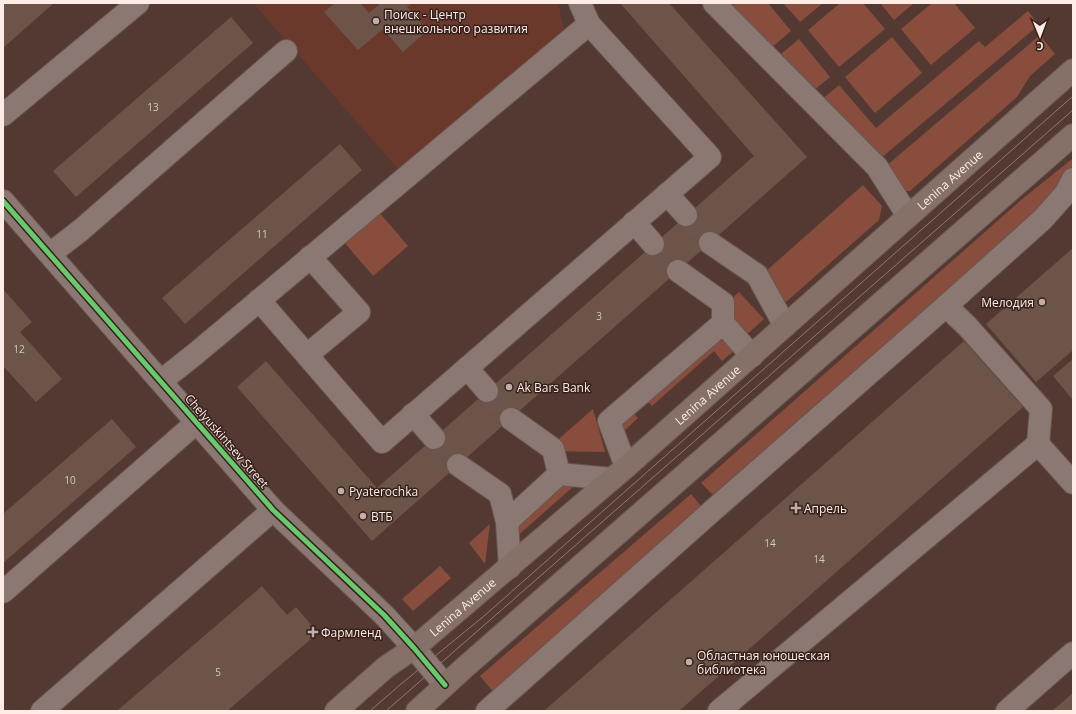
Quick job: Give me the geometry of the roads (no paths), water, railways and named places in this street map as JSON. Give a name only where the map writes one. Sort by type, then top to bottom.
[{"type":"main road","name":"Lenina Avenue","points":[[336,711],[386,667],[414,648],[619,473],[1073,70]]},
{"type":"main road","points":[[417,711],[1073,135]]},
{"type":"street","points":[[3,115],[138,3]]},
{"type":"street","points":[[258,300],[382,442],[710,157],[589,24],[580,3]]},
{"type":"street","points":[[714,3],[877,167],[908,216]]},
{"type":"street","points":[[161,381],[589,24]]},
{"type":"street","points":[[50,254],[81,230],[286,51]]},
{"type":"street","points":[[487,711],[1043,219],[1066,193],[1073,180]]},
{"type":"street","points":[[667,194],[686,215]]},
{"type":"street","name":"Chelyuskintsev Street","points":[[3,201],[273,510],[384,615],[445,685]]},
{"type":"street","points":[[634,222],[652,244]]},
{"type":"street","points":[[710,243],[757,275],[785,326]]},
{"type":"street","points":[[307,355],[359,312],[310,257]]},
{"type":"street","points":[[678,271],[723,303],[723,323],[752,356]]},
{"type":"street","points":[[719,711],[1038,444],[1041,409],[967,326],[946,306]]},
{"type":"street","points":[[507,522],[559,474],[619,473],[609,421],[723,323]]},
{"type":"street","points":[[467,368],[487,391]]},
{"type":"street","points":[[413,414],[434,438]]},
{"type":"street","points":[[510,419],[553,449],[559,474]]},
{"type":"street","points":[[3,592],[197,422]]},
{"type":"street","points":[[1038,444],[1073,483]]},
{"type":"street","points":[[458,465],[500,494],[507,522],[510,566]]},
{"type":"street","points":[[42,711],[273,510]]},
{"type":"street","points":[[1007,711],[1073,653]]},
{"type":"tunnel","points":[[686,215],[710,243]]},
{"type":"tunnel","points":[[653,244],[678,271]]},
{"type":"tunnel","points":[[487,391],[511,419]]},
{"type":"tunnel","points":[[434,438],[458,465]]},
{"type":"tram line","points":[[370,711],[484,616],[1073,96]]},
{"type":"tram line","points":[[386,711],[1073,110]]},
{"type":"place","name":"Поиск - Центр внешкольного развития","points":[[376,21]]},
{"type":"place","name":"Мелодия","points":[[1042,302]]},
{"type":"place","name":"Ak Bars Bank","points":[[509,387]]},
{"type":"place","name":"Pyaterochka","points":[[341,491]]},
{"type":"place","name":"Апрель","points":[[796,508]]},
{"type":"place","name":"ВТБ","points":[[363,516]]},
{"type":"place","name":"Фармленд","points":[[313,632]]},
{"type":"place","name":"Областная юношеская библиотека","points":[[689,662]]}]
